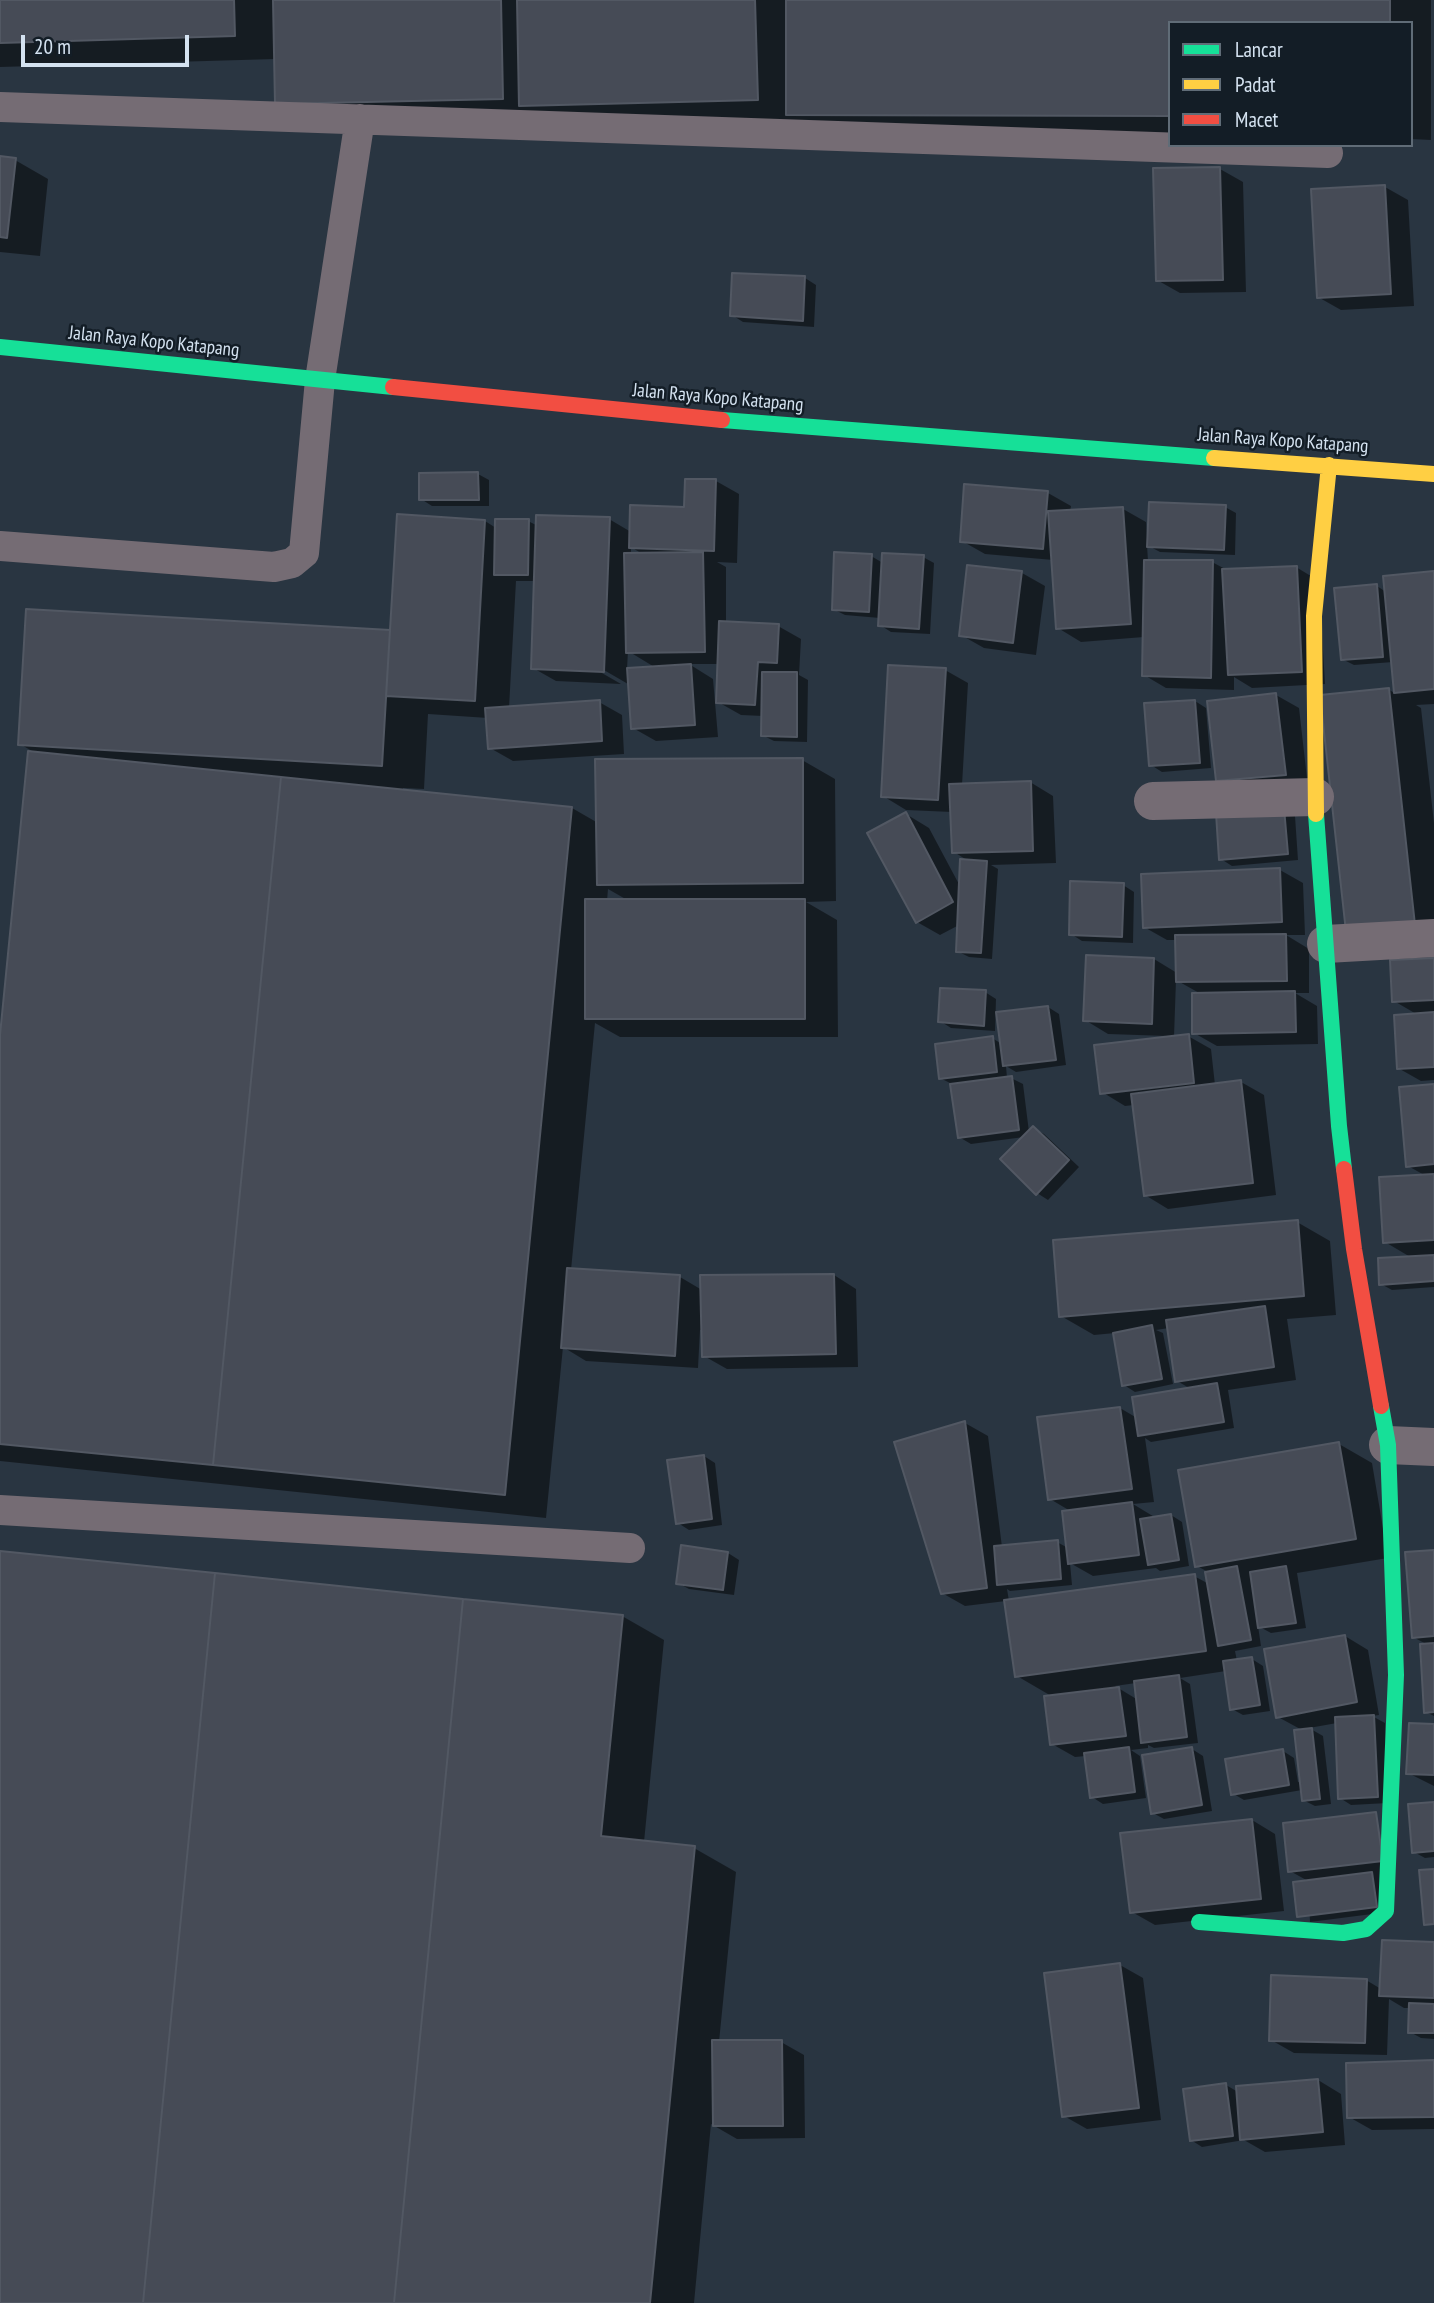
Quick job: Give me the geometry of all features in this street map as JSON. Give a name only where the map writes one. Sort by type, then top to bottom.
[{"type":"street","name":"Jalan Raya Kopo Katapang","points":[[0,348],[766,425],[1434,474]]},
{"type":"street","points":[[1199,1922],[1343,1933],[1366,1928],[1385,1911],[1396,1675],[1388,1445],[1354,1249],[1339,1125],[1315,797],[1314,616],[1329,465]]},
{"type":"street","points":[[1153,801],[1315,797]]},
{"type":"street","points":[[1326,944],[1434,938]]},
{"type":"street","points":[[1388,1445],[1434,1447]]},
{"type":"lane","points":[[0,107],[1328,153]]},
{"type":"lane","points":[[0,546],[274,567],[292,563],[304,553],[320,380],[360,120]]},
{"type":"lane","points":[[0,1510],[630,1548]]},
{"type":"building","points":[[0,0],[234,0],[235,36],[0,43]]},
{"type":"building","points":[[273,0],[501,0],[503,99],[275,104]]},
{"type":"building","points":[[517,0],[755,0],[758,100],[519,106]]},
{"type":"building","points":[[786,0],[1390,0],[1390,21],[1168,21],[1168,116],[786,115]]},
{"type":"building","points":[[0,156],[16,158],[7,238],[0,237]]},
{"type":"building","points":[[1220,167],[1223,280],[1156,281],[1153,168]]},
{"type":"building","points":[[1385,185],[1391,294],[1317,298],[1311,189]]},
{"type":"building","points":[[732,273],[805,276],[803,321],[730,316]]},
{"type":"building","points":[[478,472],[479,500],[419,500],[419,473]]},
{"type":"building","points":[[685,479],[716,479],[714,551],[629,548],[630,505],[684,507]]},
{"type":"building","points":[[964,484],[1048,491],[1043,549],[960,542]]},
{"type":"building","points":[[1149,502],[1226,505],[1224,550],[1147,547]]},
{"type":"building","points":[[1123,507],[1131,624],[1056,629],[1048,511]]},
{"type":"building","points":[[397,514],[485,520],[475,701],[386,696]]},
{"type":"building","points":[[536,515],[610,517],[604,672],[531,669]]},
{"type":"building","points":[[495,519],[529,519],[528,575],[494,575]]},
{"type":"building","points":[[703,552],[705,652],[626,653],[624,553]]},
{"type":"building","points":[[834,552],[872,554],[869,612],[832,610]]},
{"type":"building","points":[[882,553],[924,555],[919,629],[878,626]]},
{"type":"building","points":[[1144,560],[1213,560],[1211,678],[1142,676]]},
{"type":"building","points":[[967,565],[1022,571],[1013,643],[959,636]]},
{"type":"building","points":[[1297,566],[1302,672],[1228,675],[1222,569]]},
{"type":"building","points":[[1434,571],[1434,689],[1394,693],[1383,576]]},
{"type":"building","points":[[1377,584],[1383,657],[1341,660],[1334,588]]},
{"type":"building","points":[[26,609],[390,630],[382,766],[18,745]]},
{"type":"building","points":[[719,621],[779,624],[777,663],[758,662],[755,705],[716,703]]},
{"type":"building","points":[[691,664],[695,725],[631,729],[627,668]]},
{"type":"building","points":[[888,665],[946,668],[938,800],[881,797]]},
{"type":"building","points":[[762,672],[797,672],[797,737],[761,736]]},
{"type":"building","points":[[1389,688],[1416,934],[1347,941],[1320,695]]},
{"type":"building","points":[[1276,693],[1286,775],[1216,781],[1207,701]]},
{"type":"building","points":[[600,700],[602,741],[488,749],[485,708]]},
{"type":"building","points":[[1195,700],[1200,763],[1149,766],[1144,703]]},
{"type":"building","points":[[28,751],[281,777],[213,1465],[0,1444],[0,1035]]},
{"type":"building","points":[[803,758],[803,883],[597,885],[595,759]]},
{"type":"building","points":[[281,777],[572,807],[505,1495],[213,1465]]},
{"type":"building","points":[[1031,781],[1033,851],[952,853],[949,784]]},
{"type":"building","points":[[1284,808],[1288,854],[1219,860],[1216,813]]},
{"type":"building","points":[[906,812],[953,902],[916,923],[867,833]]},
{"type":"building","points":[[960,859],[987,861],[981,953],[956,952]]},
{"type":"building","points":[[1280,868],[1282,922],[1143,928],[1141,874]]},
{"type":"building","points":[[1070,881],[1124,883],[1122,937],[1069,935]]},
{"type":"building","points":[[585,899],[805,899],[805,1019],[585,1019]]},
{"type":"building","points":[[1286,934],[1287,981],[1176,982],[1175,935]]},
{"type":"building","points":[[1086,955],[1154,958],[1152,1024],[1083,1021]]},
{"type":"building","points":[[1434,958],[1434,1000],[1392,1002],[1390,960]]},
{"type":"building","points":[[940,988],[986,990],[984,1026],[938,1022]]},
{"type":"building","points":[[1295,991],[1296,1032],[1192,1034],[1192,993]]},
{"type":"building","points":[[1048,1006],[1056,1060],[1003,1066],[996,1012]]},
{"type":"building","points":[[1434,1012],[1434,1067],[1397,1069],[1394,1015]]},
{"type":"building","points":[[1189,1034],[1194,1083],[1100,1094],[1094,1045]]},
{"type":"building","points":[[993,1036],[997,1072],[939,1079],[935,1044]]},
{"type":"building","points":[[1012,1076],[1019,1130],[958,1138],[950,1084]]},
{"type":"building","points":[[1241,1080],[1253,1183],[1144,1196],[1131,1094]]},
{"type":"building","points":[[1434,1084],[1434,1164],[1406,1167],[1399,1087]]},
{"type":"building","points":[[1033,1126],[1069,1160],[1036,1195],[1000,1159]]},
{"type":"building","points":[[1434,1174],[1434,1240],[1383,1243],[1379,1177]]},
{"type":"building","points":[[1298,1220],[1304,1296],[1059,1317],[1053,1240]]},
{"type":"building","points":[[1434,1255],[1434,1281],[1379,1285],[1378,1258]]},
{"type":"building","points":[[567,1268],[680,1275],[675,1356],[561,1348]]},
{"type":"building","points":[[834,1274],[836,1354],[702,1357],[700,1275]]},
{"type":"building","points":[[1265,1306],[1274,1367],[1175,1382],[1166,1320]]},
{"type":"building","points":[[1152,1325],[1162,1379],[1122,1386],[1113,1333]]},
{"type":"building","points":[[1217,1383],[1224,1422],[1138,1436],[1132,1397]]},
{"type":"building","points":[[1120,1407],[1132,1489],[1048,1500],[1037,1417]]},
{"type":"building","points":[[965,1421],[987,1588],[941,1594],[894,1442]]},
{"type":"building","points":[[1339,1442],[1356,1539],[1195,1567],[1178,1470]]},
{"type":"building","points":[[704,1455],[712,1519],[676,1524],[667,1460]]},
{"type":"building","points":[[1132,1502],[1139,1555],[1068,1564],[1062,1511]]},
{"type":"building","points":[[1171,1514],[1179,1560],[1148,1565],[1140,1519]]},
{"type":"building","points":[[1058,1540],[1061,1579],[997,1585],[994,1546]]},
{"type":"building","points":[[681,1545],[728,1552],[723,1590],[676,1584]]},
{"type":"building","points":[[1434,1550],[1434,1636],[1412,1638],[1405,1552]]},
{"type":"building","points":[[0,1551],[215,1573],[143,2303],[0,2303]]},
{"type":"building","points":[[1237,1566],[1251,1640],[1218,1646],[1205,1572]]},
{"type":"building","points":[[1286,1566],[1296,1623],[1258,1628],[1250,1572]]},
{"type":"building","points":[[215,1573],[463,1599],[394,2303],[143,2303]]},
{"type":"building","points":[[1195,1574],[1206,1651],[1015,1677],[1004,1600]]},
{"type":"building","points":[[463,1599],[623,1615],[601,1836],[695,1846],[650,2303],[394,2303]]},
{"type":"building","points":[[1345,1635],[1357,1702],[1276,1718],[1264,1649]]},
{"type":"building","points":[[1434,1643],[1434,1712],[1424,1713],[1420,1644]]},
{"type":"building","points":[[1252,1657],[1260,1705],[1230,1710],[1223,1661]]},
{"type":"building","points":[[1179,1675],[1187,1737],[1141,1743],[1134,1681]]},
{"type":"building","points":[[1119,1687],[1126,1736],[1050,1745],[1044,1696]]},
{"type":"building","points":[[1374,1715],[1378,1797],[1338,1799],[1335,1717]]},
{"type":"building","points":[[1409,1723],[1434,1724],[1434,1775],[1406,1774]]},
{"type":"building","points":[[1312,1728],[1320,1799],[1302,1801],[1294,1730]]},
{"type":"building","points":[[1129,1747],[1135,1792],[1090,1798],[1084,1753]]},
{"type":"building","points":[[1192,1747],[1202,1805],[1151,1814],[1142,1755]]},
{"type":"building","points":[[1283,1749],[1289,1785],[1231,1795],[1225,1759]]},
{"type":"building","points":[[1434,1802],[1434,1851],[1412,1853],[1408,1804]]},
{"type":"building","points":[[1376,1812],[1383,1861],[1288,1872],[1283,1823]]},
{"type":"building","points":[[1252,1819],[1261,1899],[1130,1913],[1120,1833]]},
{"type":"building","points":[[1434,1869],[1434,1924],[1424,1925],[1419,1870]]},
{"type":"building","points":[[1372,1872],[1377,1907],[1297,1917],[1293,1882]]},
{"type":"building","points":[[1382,1940],[1434,1942],[1434,1998],[1379,1996]]},
{"type":"building","points":[[1120,1963],[1139,2108],[1062,2117],[1044,1973]]},
{"type":"building","points":[[1271,1975],[1367,1979],[1365,2043],[1269,2041]]},
{"type":"building","points":[[1409,2003],[1434,2004],[1434,2033],[1408,2033]]},
{"type":"building","points":[[712,2040],[782,2040],[783,2126],[713,2126]]},
{"type":"building","points":[[1434,2060],[1434,2117],[1347,2118],[1346,2063]]},
{"type":"building","points":[[1318,2079],[1323,2132],[1240,2140],[1236,2086]]},
{"type":"building","points":[[1226,2083],[1233,2136],[1190,2141],[1183,2089]]},
{"type":"traffic: fast","points":[[0,347],[393,387]]},
{"type":"traffic: fast","points":[[722,420],[1214,458]]},
{"type":"traffic: fast","points":[[1316,814],[1344,1169]]},
{"type":"traffic: fast","points":[[1199,1922],[1343,1933],[1366,1929],[1386,1911],[1396,1675],[1388,1445],[1381,1406]]},
{"type":"traffic: slow","points":[[1214,458],[1434,474]]},
{"type":"traffic: slow","points":[[1316,814],[1314,616],[1329,465]]},
{"type":"traffic: jam","points":[[393,387],[722,420]]},
{"type":"traffic: jam","points":[[1344,1169],[1354,1249],[1381,1406]]}]
